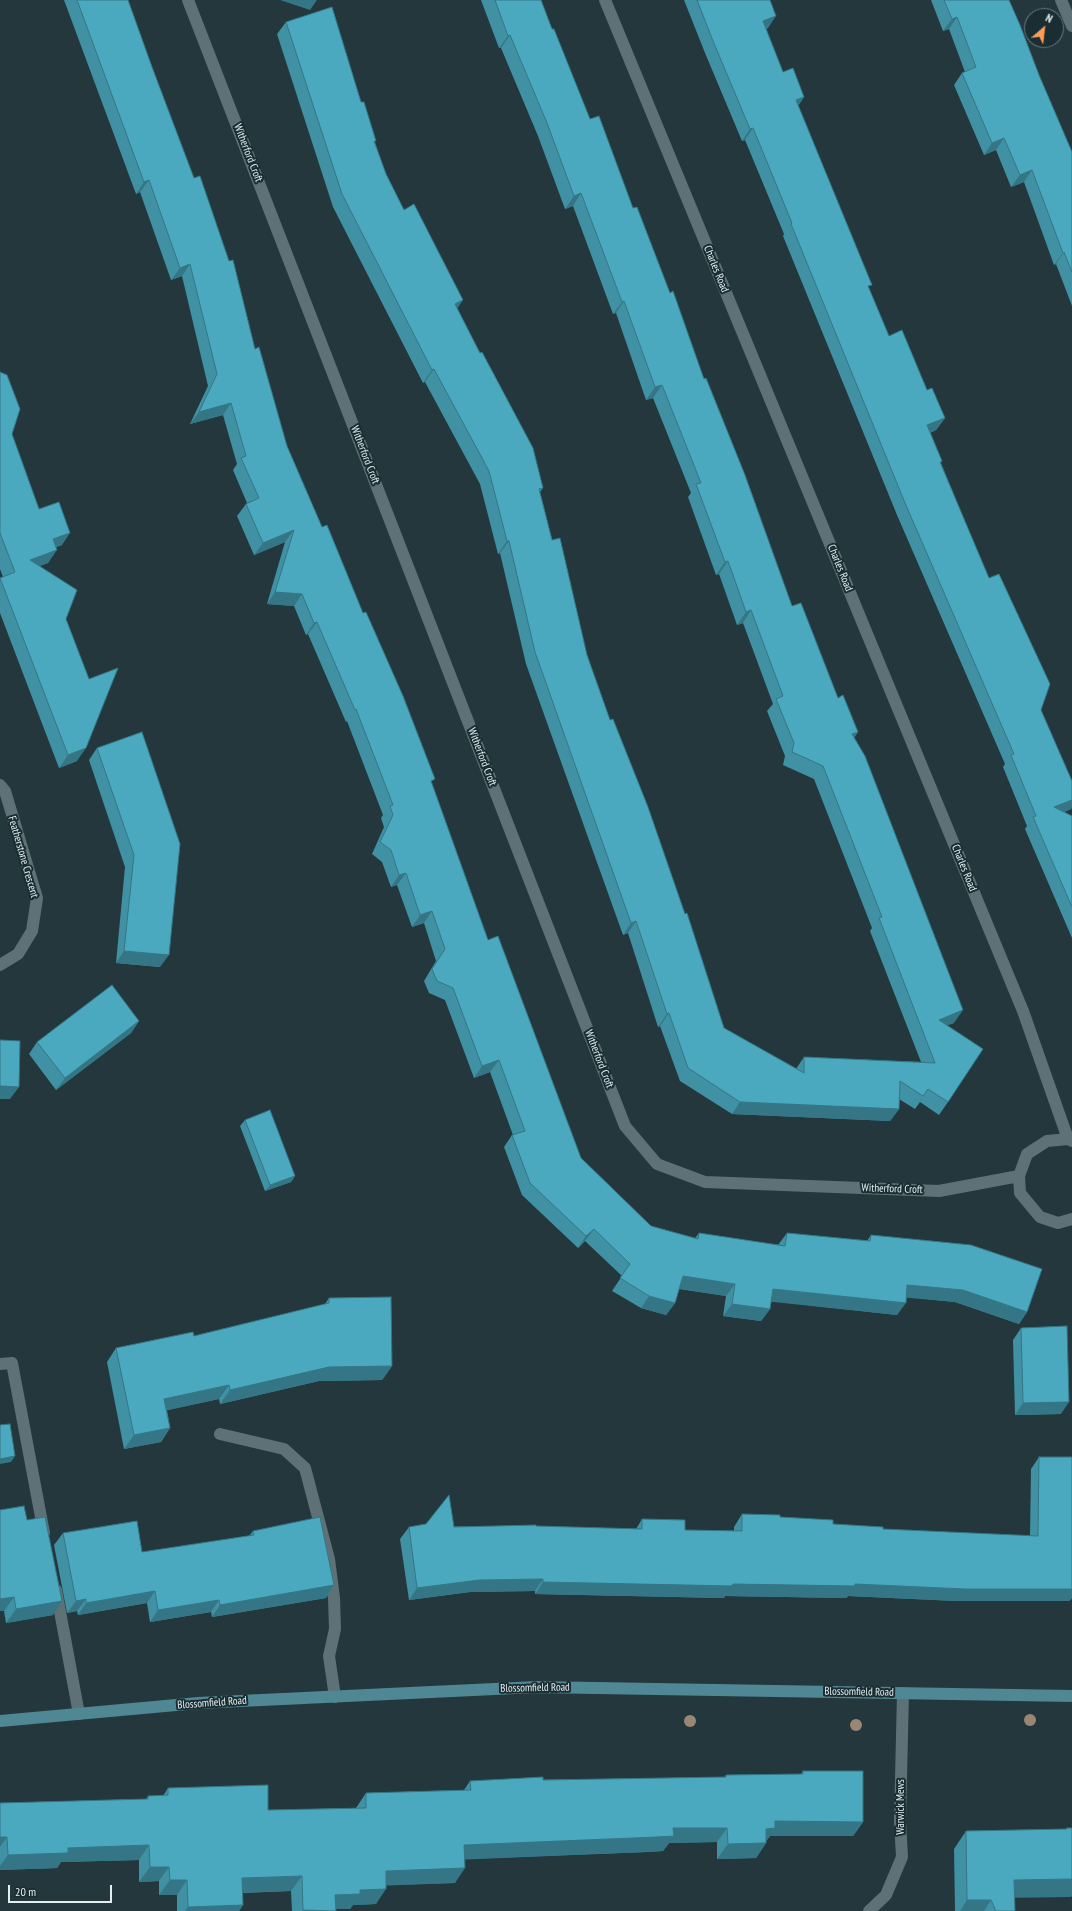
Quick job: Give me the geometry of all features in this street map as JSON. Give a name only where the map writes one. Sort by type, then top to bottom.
[{"type":"main road","name":"Blossomfield Road","points":[[0,1721],[198,1703],[537,1687],[1072,1696]]},
{"type":"street","name":"Witherford Croft","points":[[188,0],[625,1126],[657,1164],[705,1182],[938,1191],[1018,1176]]},
{"type":"street","name":"Charles Road","points":[[605,0],[1023,1011],[1070,1140],[1047,1141],[1027,1154],[1018,1176]]},
{"type":"street","points":[[1061,0],[1072,26]]},
{"type":"street","name":"Featherstone Crescent","points":[[0,785],[4,791],[37,898],[32,931],[18,954],[0,965]]},
{"type":"street","points":[[1018,1176],[1020,1193],[1040,1217],[1058,1223],[1072,1219]]},
{"type":"street","points":[[0,1364],[12,1363],[46,1542]]},
{"type":"street","points":[[220,1434],[284,1449],[304,1468],[329,1559],[334,1598],[334,1630],[330,1656],[335,1697]]},
{"type":"street","points":[[54,1581],[80,1714]]},
{"type":"street","name":"Warwick Mews","points":[[869,1911],[886,1895],[902,1856],[900,1821],[903,1693]]},
{"type":"building","points":[[77,0],[128,0],[194,178],[200,176],[229,261],[233,260],[255,349],[259,347],[287,446],[322,527],[327,525],[363,613],[366,612],[403,696],[435,779],[431,781],[488,940],[498,936],[581,1158],[651,1226],[698,1239],[699,1233],[785,1246],[787,1233],[870,1241],[871,1235],[971,1245],[1042,1269],[1027,1312],[963,1290],[907,1285],[906,1303],[773,1289],[770,1309],[732,1304],[735,1284],[683,1276],[675,1303],[649,1296],[620,1278],[630,1264],[594,1229],[586,1236],[530,1183],[512,1135],[525,1131],[499,1060],[482,1066],[453,988],[437,981],[432,969],[445,949],[432,911],[420,915],[406,873],[399,875],[391,850],[380,842],[393,815],[390,806],[393,805],[356,709],[355,710],[317,622],[314,623],[302,594],[275,592],[294,530],[263,543],[246,504],[259,498],[241,458],[246,456],[231,403],[199,412],[217,374],[190,264],[180,268],[149,180],[144,182]]},
{"type":"building","points":[[495,0],[541,0],[590,119],[599,116],[633,208],[637,207],[670,293],[673,291],[704,379],[706,378],[745,475],[792,606],[801,603],[838,698],[843,695],[858,732],[852,734],[865,756],[963,1010],[939,1020],[983,1049],[948,1102],[928,1089],[923,1096],[900,1081],[899,1109],[740,1102],[688,1068],[669,1013],[667,1014],[636,921],[631,923],[535,652],[509,541],[507,541],[489,471],[434,369],[432,370],[342,194],[286,22],[332,7],[361,102],[364,102],[376,141],[374,141],[386,174],[404,210],[414,204],[463,300],[455,304],[480,353],[482,352],[533,448],[543,488],[539,489],[552,540],[560,538],[587,655],[610,720],[613,719],[648,807],[685,914],[687,913],[724,1028],[804,1073],[804,1057],[935,1063],[879,918],[882,917],[823,766],[792,752],[794,743],[776,699],[783,696],[751,610],[746,612],[728,561],[725,562],[696,484],[701,483],[662,385],[655,387],[624,301],[622,302],[581,193],[574,196],[547,123],[510,35],[508,36]]},
{"type":"building","points":[[697,0],[770,0],[776,16],[763,21],[783,72],[793,68],[804,97],[796,100],[872,285],[868,286],[889,336],[902,330],[927,390],[932,388],[945,418],[927,425],[942,461],[940,462],[989,578],[999,574],[1050,684],[1041,710],[1072,781],[1072,800],[1054,807],[1072,816],[1072,907],[1033,817],[1036,816],[1011,755],[1014,754],[905,503],[753,128],[750,129]]},
{"type":"building","points":[[944,0],[1009,0],[1024,36],[1024,48],[1029,48],[1072,152],[1072,272],[1064,252],[1063,253],[1032,170],[1020,175],[1004,138],[992,143],[962,73],[976,67],[957,17],[952,19]]},
{"type":"building","points":[[0,372],[7,375],[20,409],[12,434],[39,509],[59,502],[70,533],[53,539],[57,550],[30,560],[77,590],[66,619],[89,679],[118,668],[86,748],[68,755],[0,578],[15,572],[0,533]]},
{"type":"building","points":[[142,732],[180,844],[169,955],[124,951],[134,855],[97,748]]},
{"type":"building","points":[[112,985],[139,1021],[65,1078],[37,1042]]},
{"type":"building","points":[[0,1040],[20,1041],[19,1087],[0,1086]]},
{"type":"building","points":[[270,1110],[295,1176],[270,1185],[245,1120]]},
{"type":"building","points":[[391,1297],[392,1366],[329,1367],[230,1390],[229,1385],[164,1399],[170,1428],[134,1435],[116,1348],[193,1332],[194,1336],[329,1303],[329,1298]]},
{"type":"building","points":[[1067,1326],[1069,1402],[1023,1403],[1021,1328]]},
{"type":"building","points":[[10,1424],[15,1456],[0,1459],[0,1425]]},
{"type":"building","points":[[1039,1457],[1072,1457],[1072,1589],[965,1589],[855,1584],[855,1586],[733,1584],[732,1586],[543,1582],[543,1579],[479,1580],[417,1588],[409,1527],[426,1524],[449,1495],[454,1527],[536,1525],[642,1529],[642,1519],[685,1520],[685,1530],[742,1531],[742,1514],[780,1515],[780,1517],[833,1520],[833,1524],[883,1527],[883,1529],[1038,1536]]},
{"type":"building","points":[[24,1506],[27,1520],[45,1517],[62,1601],[16,1609],[14,1597],[0,1599],[0,1510]]},
{"type":"building","points":[[320,1517],[334,1585],[220,1605],[219,1600],[158,1610],[155,1591],[86,1603],[86,1599],[76,1601],[63,1533],[137,1521],[142,1552],[254,1535],[253,1531]]},
{"type":"building","points":[[803,1771],[863,1771],[863,1822],[775,1821],[775,1828],[766,1829],[766,1843],[728,1844],[727,1828],[673,1828],[674,1836],[464,1845],[465,1868],[386,1871],[386,1889],[360,1890],[360,1894],[335,1895],[336,1911],[303,1910],[302,1876],[242,1878],[243,1905],[188,1907],[187,1880],[170,1880],[169,1867],[150,1867],[149,1845],[68,1848],[68,1853],[8,1855],[7,1837],[0,1837],[0,1803],[148,1799],[148,1796],[168,1795],[168,1788],[268,1785],[268,1810],[366,1808],[366,1793],[471,1790],[470,1781],[543,1777],[543,1780],[726,1777],[726,1775],[803,1774]]},
{"type":"building","points":[[1072,1828],[1072,1879],[1014,1880],[1015,1911],[996,1911],[991,1900],[967,1900],[966,1831]]}]
